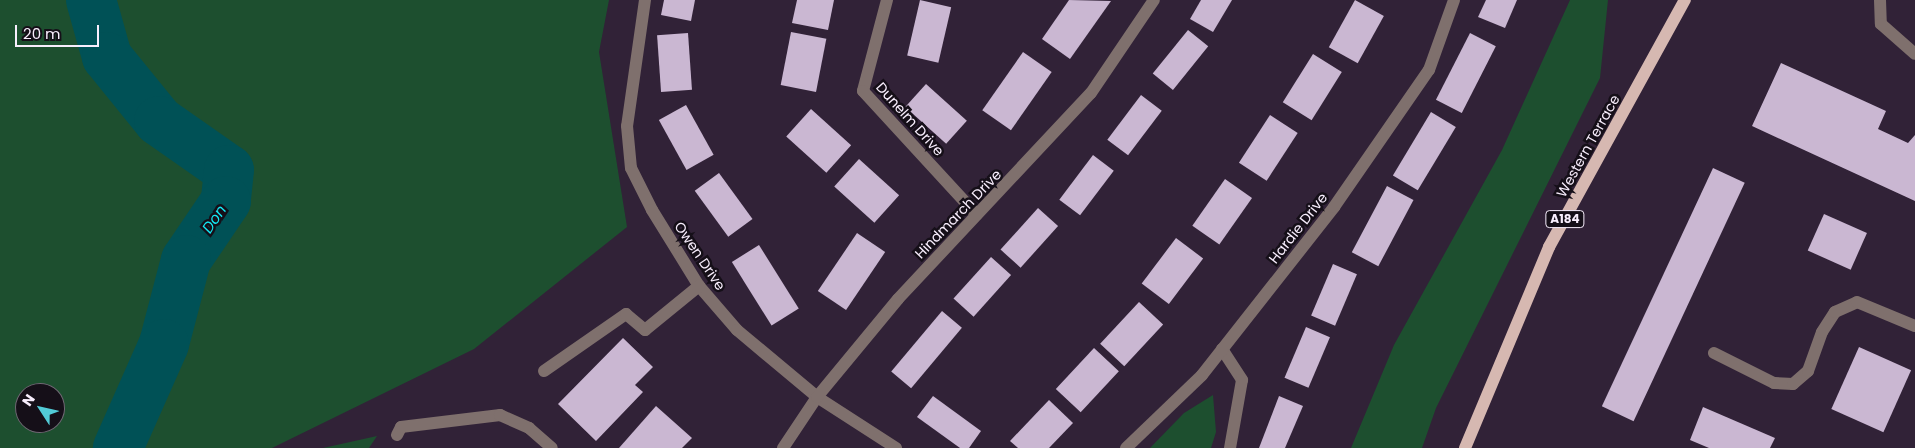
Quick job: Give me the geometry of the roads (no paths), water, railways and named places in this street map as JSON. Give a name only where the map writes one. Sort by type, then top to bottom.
[{"type":"main road","name":"Western Terrace","points":[[1465,448],[1549,247],[1685,0]]},
{"type":"street","name":"Owen Drive","points":[[645,0],[626,126],[632,168],[652,210],[699,286],[737,330],[817,397],[896,448]]},
{"type":"street","name":"Dunelm Drive","points":[[887,0],[863,91],[977,215]]},
{"type":"street","name":"Hindmarch Drive","points":[[784,448],[817,397],[898,298],[1091,93],[1154,0]]},
{"type":"street","name":"Hardie Drive","points":[[1126,448],[1202,375],[1334,207],[1429,70],[1454,0]]},
{"type":"street","points":[[1880,0],[1881,24],[1914,54]]},
{"type":"street","points":[[544,371],[626,314],[645,330],[699,286]]},
{"type":"street","points":[[1714,353],[1774,383],[1793,384],[1808,371],[1822,332],[1835,312],[1857,302],[1915,326]]},
{"type":"street","points":[[1222,349],[1242,380],[1230,448]]},
{"type":"street","points":[[397,435],[401,427],[500,416],[528,428],[552,448]]},
{"type":"waterway","name":"Don","points":[[91,0],[107,57],[159,121],[229,170],[226,201],[186,260],[164,344],[118,448]]}]
